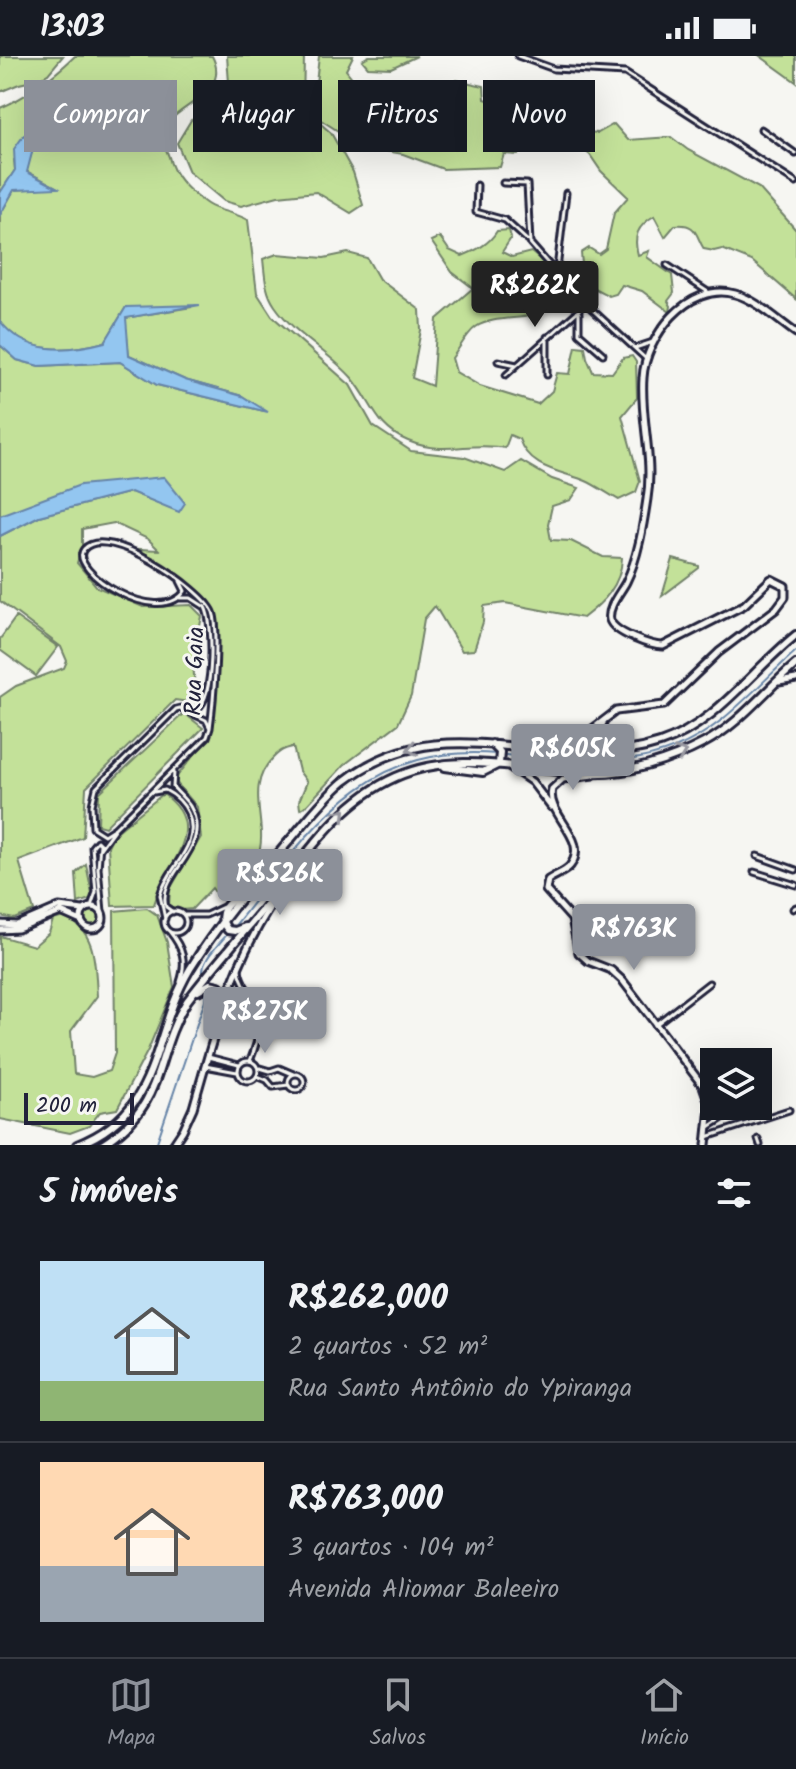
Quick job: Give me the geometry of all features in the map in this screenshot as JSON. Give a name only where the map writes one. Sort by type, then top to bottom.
[{"type":"main road","points":[[530,747],[574,743],[610,714],[624,708],[664,705],[719,652],[776,609],[786,593],[782,583],[771,579],[749,602],[663,646],[622,632],[613,625],[610,613],[629,574],[649,490],[643,391],[645,358],[653,342],[680,309],[711,294],[730,293],[747,299],[796,333]]},
{"type":"main road","points":[[77,1145],[113,1126],[138,1099],[150,1075],[176,994],[223,924],[268,866],[327,797],[345,781],[390,756],[425,745],[489,743],[591,754],[627,751],[665,741],[697,725],[796,635]]},
{"type":"main road","points":[[706,1145],[710,1106],[703,1086],[616,974],[588,961],[579,953],[572,919],[546,890],[548,880],[568,868],[573,861],[572,836],[550,800],[554,785],[563,779],[661,761],[706,742],[737,721],[796,664]]},
{"type":"main road","points":[[774,684],[796,679]]},
{"type":"main road","points":[[624,708],[605,721],[597,734],[603,747],[627,751]]},
{"type":"main road","points":[[489,743],[500,752],[502,765]]},
{"type":"main road","points":[[102,1145],[126,1127],[148,1100],[160,1074],[173,1028],[187,1001],[338,816],[361,797],[394,778],[428,767],[483,772],[502,765],[606,773]]},
{"type":"main road","points":[[502,765],[523,774],[532,782],[565,825]]},
{"type":"main road","points":[[173,1145],[190,1118],[239,965],[258,924],[303,859]]},
{"type":"main road","points":[[252,922],[239,930],[228,930],[223,924],[226,904],[268,866]]},
{"type":"main road","points":[[91,906],[102,912],[102,922],[95,929],[61,912],[18,929],[0,927],[17,925],[59,907],[83,910],[91,906]]},
{"type":"main road","points":[[81,921],[83,910]]},
{"type":"main road","points":[[187,1001],[202,987],[215,984],[224,994],[223,1010]]},
{"type":"street","points":[[518,56],[554,69],[625,73],[796,183]]},
{"type":"street","points":[[761,129],[796,154]]},
{"type":"street","points":[[784,173],[796,177]]},
{"type":"street","points":[[503,183],[527,184],[530,243]]},
{"type":"street","points":[[477,185],[476,212],[505,220],[584,302],[645,358]]},
{"type":"street","points":[[557,271],[566,193]]},
{"type":"street","points":[[667,265],[711,294]]},
{"type":"street","points":[[506,375],[579,310],[584,302]]},
{"type":"street","points":[[579,310],[579,333],[603,354]]},
{"type":"street","points":[[547,337],[547,375]]},
{"type":"street","points":[[635,348],[653,342]]},
{"type":"street","points":[[498,361],[517,365]]},
{"type":"street","name":"Rua Gaia","points":[[180,708],[195,709],[205,701],[211,637],[205,607],[191,598],[153,604],[122,595],[83,566],[83,550],[101,543],[129,547],[206,601],[214,619],[210,728]]},
{"type":"street","name":"Rua Gaia","points":[[178,598],[185,592],[180,581]]},
{"type":"street","points":[[91,906],[96,892],[92,825],[96,788],[171,713],[180,708],[204,718],[210,728],[207,737],[115,828],[99,850]]},
{"type":"street","points":[[177,766],[171,782],[190,807],[195,831],[192,847],[164,893],[166,907],[184,915],[206,915],[226,904]]},
{"type":"street","points":[[150,793],[169,792],[183,804],[190,819],[188,845],[160,895],[165,926],[178,941],[184,956],[185,966],[176,994]]},
{"type":"street","points":[[92,825],[100,835],[115,828]]},
{"type":"street","points":[[93,843],[99,843],[102,912]]},
{"type":"street","points":[[757,856],[796,870]]},
{"type":"street","points":[[754,872],[796,885]]},
{"type":"street","points":[[165,919],[173,912]]},
{"type":"street","points":[[169,931],[176,933],[182,930],[184,915]]},
{"type":"street","points":[[208,1056],[239,1065],[250,1061],[257,1044],[260,1021],[255,1003],[244,986],[239,965]]},
{"type":"street","points":[[231,986],[238,983],[244,986]]},
{"type":"street","points":[[655,1025],[709,983]]},
{"type":"street","points":[[205,1066],[238,1072],[246,1081],[257,1076],[275,1087],[288,1085],[294,1090],[303,1086],[302,1076],[276,1068],[270,1071],[258,1068],[250,1061]]},
{"type":"street","points":[[238,1072],[239,1065]]},
{"type":"street","points":[[257,1076],[258,1068]]},
{"type":"street","points":[[267,1080],[270,1071]]},
{"type":"street","points":[[288,1085],[293,1074]]},
{"type":"street","points":[[707,1137],[789,1110]]},
{"type":"street","points":[[709,1127],[720,1120]]},
{"type":"street","points":[[758,1139],[760,1145]]},
{"type":"green space","points":[[0,56],[63,56],[48,74],[37,80],[24,80],[24,83],[0,92]]},
{"type":"green space","points":[[75,56],[212,56],[216,71],[214,80],[193,80],[193,102],[177,115],[177,80],[46,80]]},
{"type":"green space","points":[[227,56],[304,56],[304,80],[229,80]]},
{"type":"green space","points":[[319,56],[353,56],[346,70],[354,80],[338,80],[338,131],[322,121],[322,80],[316,80]]},
{"type":"green space","points":[[369,56],[417,56],[391,68],[368,67],[362,60]]},
{"type":"green space","points":[[760,56],[796,56],[796,82]]},
{"type":"green space","points":[[467,82],[483,86],[483,152],[520,152],[518,155],[504,154],[500,167],[443,169],[392,152],[467,152]]},
{"type":"green space","points":[[24,96],[24,152],[28,152],[14,160],[15,170],[0,193],[0,108]]},
{"type":"green space","points":[[191,120],[193,152],[322,152],[322,125],[331,133],[338,152],[342,152],[353,172],[363,205],[351,213],[316,192],[278,196],[241,206],[224,201],[189,172],[177,143]]},
{"type":"green space","points":[[614,124],[628,140],[671,137],[688,150],[759,188],[796,230],[796,299],[752,261],[722,249],[704,249],[695,231],[688,226],[675,225],[665,237],[654,216],[640,228],[636,237],[638,255],[649,251],[647,257],[672,275],[674,293],[668,301],[670,312],[642,291],[622,285],[616,294],[609,296],[584,286],[581,253],[589,248],[599,254],[606,249],[614,213],[628,197],[601,171],[586,152],[595,152],[595,133]]},
{"type":"green space","points":[[32,152],[167,152],[174,171],[195,195],[212,207],[248,220],[257,293],[272,316],[350,385],[373,426],[411,451],[464,457],[505,472],[521,461],[552,479],[579,488],[571,500],[552,506],[548,524],[551,540],[571,541],[603,557],[622,558],[615,585],[598,606],[583,618],[505,603],[484,606],[483,622],[474,650],[462,651],[435,606],[424,619],[411,696],[398,724],[344,765],[300,809],[299,801],[307,782],[299,771],[293,747],[273,758],[259,782],[261,833],[254,865],[224,897],[219,898],[212,888],[192,909],[181,910],[169,906],[170,889],[201,837],[197,807],[174,780],[211,734],[215,614],[210,601],[138,549],[159,550],[148,539],[114,523],[82,529],[82,546],[77,563],[97,587],[143,607],[191,605],[202,616],[193,662],[196,703],[175,700],[86,788],[83,837],[19,861],[34,911],[14,919],[0,916],[0,697],[16,686],[64,668],[67,661],[61,647],[0,601],[0,536],[39,516],[131,492],[178,511],[163,477],[0,515],[0,345],[17,360],[39,366],[120,362],[157,385],[264,411],[242,396],[185,380],[129,355],[125,318],[192,307],[126,307],[105,342],[76,348],[35,345],[10,332],[0,321],[0,215],[14,190],[56,187],[26,171]]},
{"type":"green space","points":[[509,230],[511,238],[502,252],[512,257],[531,252],[542,261],[546,274],[539,291],[546,301],[545,310],[531,316],[493,321],[476,327],[452,358],[456,372],[480,386],[538,404],[552,391],[557,373],[570,374],[576,346],[585,347],[593,372],[612,373],[623,358],[632,356],[636,362],[637,398],[622,416],[640,481],[636,492],[619,500],[586,481],[538,463],[530,457],[519,439],[510,435],[505,448],[445,448],[421,445],[397,435],[381,422],[352,378],[283,316],[267,289],[263,259],[277,254],[324,258],[348,253],[367,258],[379,279],[420,310],[421,330],[412,378],[432,386],[437,319],[473,288],[452,272],[431,241],[440,237],[449,250],[462,256],[482,246],[497,231]]},
{"type":"green space","points":[[673,559],[699,568],[662,596]]},
{"type":"green space","points":[[16,617],[58,647],[36,676],[0,650],[0,639]]},
{"type":"green space","points":[[184,713],[203,728],[105,827],[98,825],[99,793]]},
{"type":"green space","points":[[163,794],[177,807],[184,820],[185,834],[181,847],[154,905],[112,906],[108,846],[114,834]]},
{"type":"green space","points":[[86,864],[93,898],[78,903],[76,873]]},
{"type":"green space","points":[[147,908],[157,915],[167,942],[174,987],[148,1050],[117,1109],[100,1112],[89,1126],[70,1133],[0,1119],[0,936],[34,946],[49,933],[53,920],[64,917],[83,930],[92,950],[97,996],[71,1031],[74,1074],[92,1077],[109,1071],[115,1053],[114,911]]},
{"type":"green space","points":[[92,909],[101,918],[92,927],[83,918]]},
{"type":"water","points":[[24,135],[24,152],[32,152],[27,172],[58,188],[14,190],[0,215],[0,193],[15,170],[14,149]]},
{"type":"water","points":[[200,305],[126,318],[129,355],[185,380],[242,396],[268,412],[157,385],[120,362],[39,366],[17,360],[0,345],[0,321],[10,332],[35,345],[76,348],[105,342],[126,307]]},
{"type":"water","points":[[164,477],[185,503],[179,512],[131,492],[39,516],[0,536],[0,515],[80,485]]},
{"type":"waterway","points":[[506,755],[590,762],[643,758],[668,750],[694,739],[719,722],[796,651]]},
{"type":"waterway","points":[[233,928],[314,828],[342,801],[373,779],[409,763],[449,754],[497,754]]},
{"type":"waterway","points":[[203,975],[208,958],[229,932]]},
{"type":"waterway","points":[[156,1145],[205,1000],[205,990]]}]
